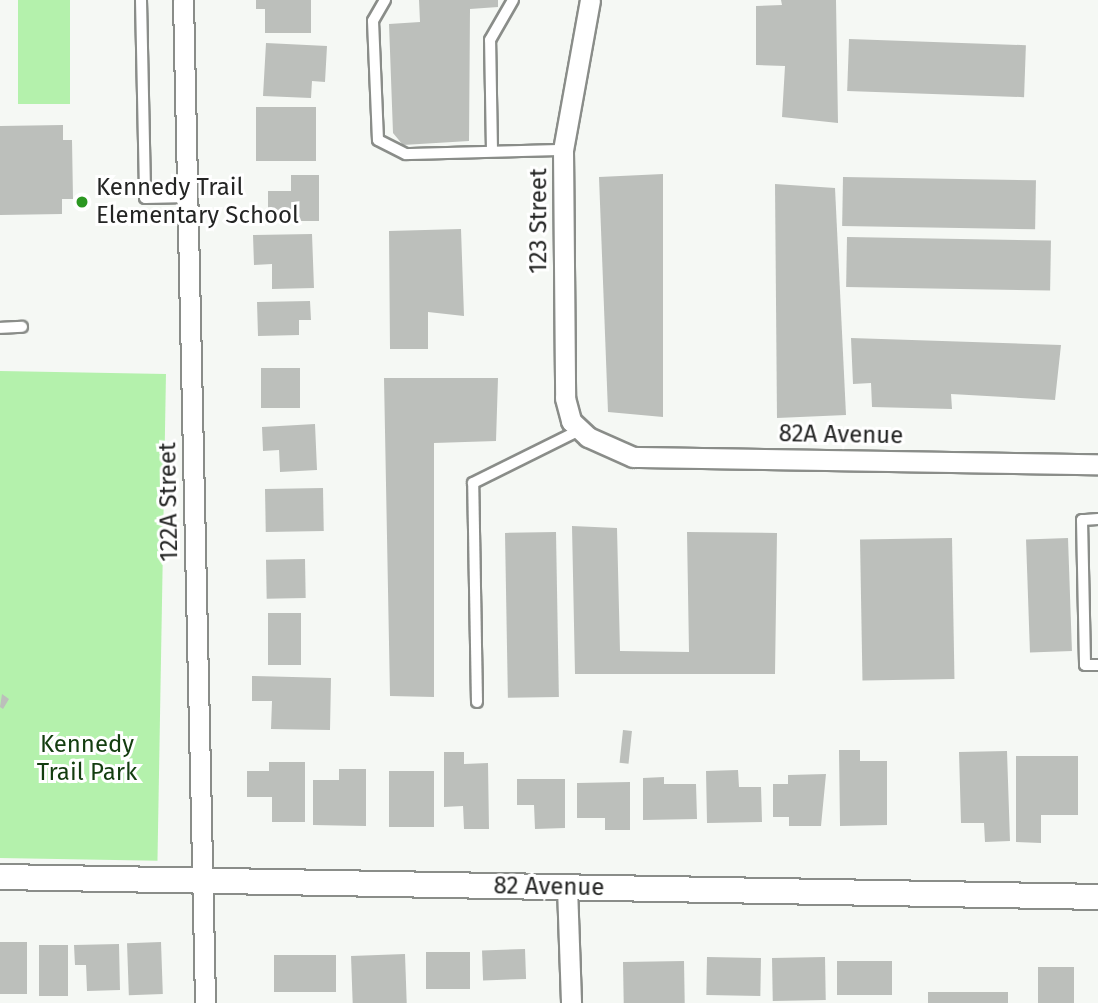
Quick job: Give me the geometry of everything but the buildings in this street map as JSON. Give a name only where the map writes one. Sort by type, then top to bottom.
[{"type":"street","name":"122A Street","points":[[183,0],[205,1003]]},
{"type":"street","name":"123 Street","points":[[584,433],[572,421],[565,398],[563,150],[590,0]]},
{"type":"street","name":"82A Avenue","points":[[584,433],[633,457],[1098,464]]},
{"type":"street","name":"82 Avenue","points":[[0,877],[1098,897]]},
{"type":"street","points":[[567,887],[571,1003]]},
{"type":"lane","points":[[141,0],[145,198],[188,197]]},
{"type":"lane","points":[[385,0],[373,20],[378,139],[406,154],[563,150]]},
{"type":"lane","points":[[492,151],[490,40],[513,0]]},
{"type":"lane","points":[[0,328],[22,327]]},
{"type":"lane","points":[[477,702],[473,483],[584,433]]},
{"type":"lane","points":[[1098,519],[1082,520],[1085,665],[1098,665]]},
{"type":"green space","points":[[18,0],[70,0],[70,104],[18,104]]},
{"type":"green space","name":"Kennedy Trail Park","points":[[0,371],[166,374],[157,861],[0,858]]},
{"type":"place","name":"Kennedy Trail Elementary School","points":[[82,202]]}]
